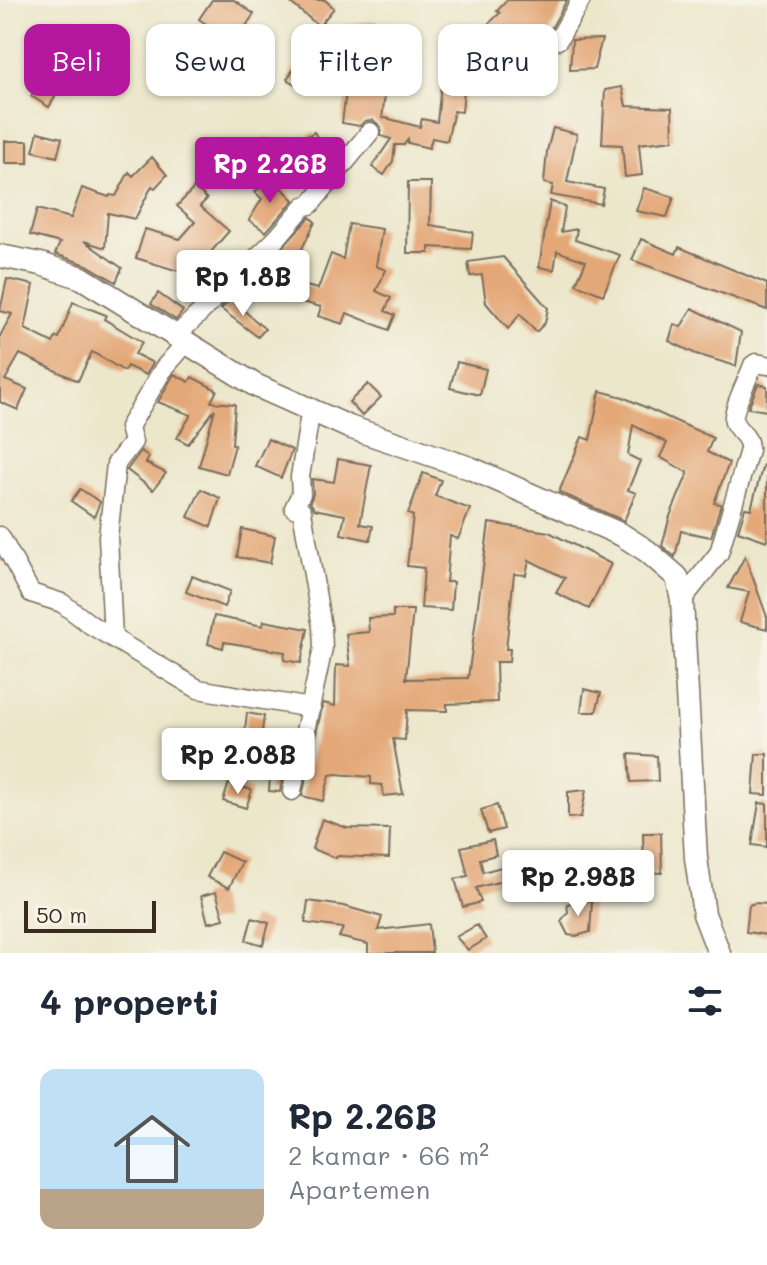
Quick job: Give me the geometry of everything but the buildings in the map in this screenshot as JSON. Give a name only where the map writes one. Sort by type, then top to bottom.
[{"type":"street","points":[[558,40],[581,0]]},
{"type":"street","points":[[113,638],[107,542],[116,464],[133,442],[129,427],[181,340],[304,206],[310,205],[370,132]]},
{"type":"street","points":[[0,256],[41,264],[82,278],[255,385],[349,427],[470,468],[622,535],[647,551],[677,577],[682,600],[696,858],[704,914],[719,953]]},
{"type":"street","points":[[682,600],[722,548],[749,450],[748,439],[736,425],[733,415],[753,365],[767,365]]},
{"type":"street","points":[[292,791],[324,638],[302,511],[294,508],[301,494],[300,477],[311,408]]},
{"type":"street","points":[[0,536],[31,593],[62,603],[113,638],[206,692],[311,708]]}]
